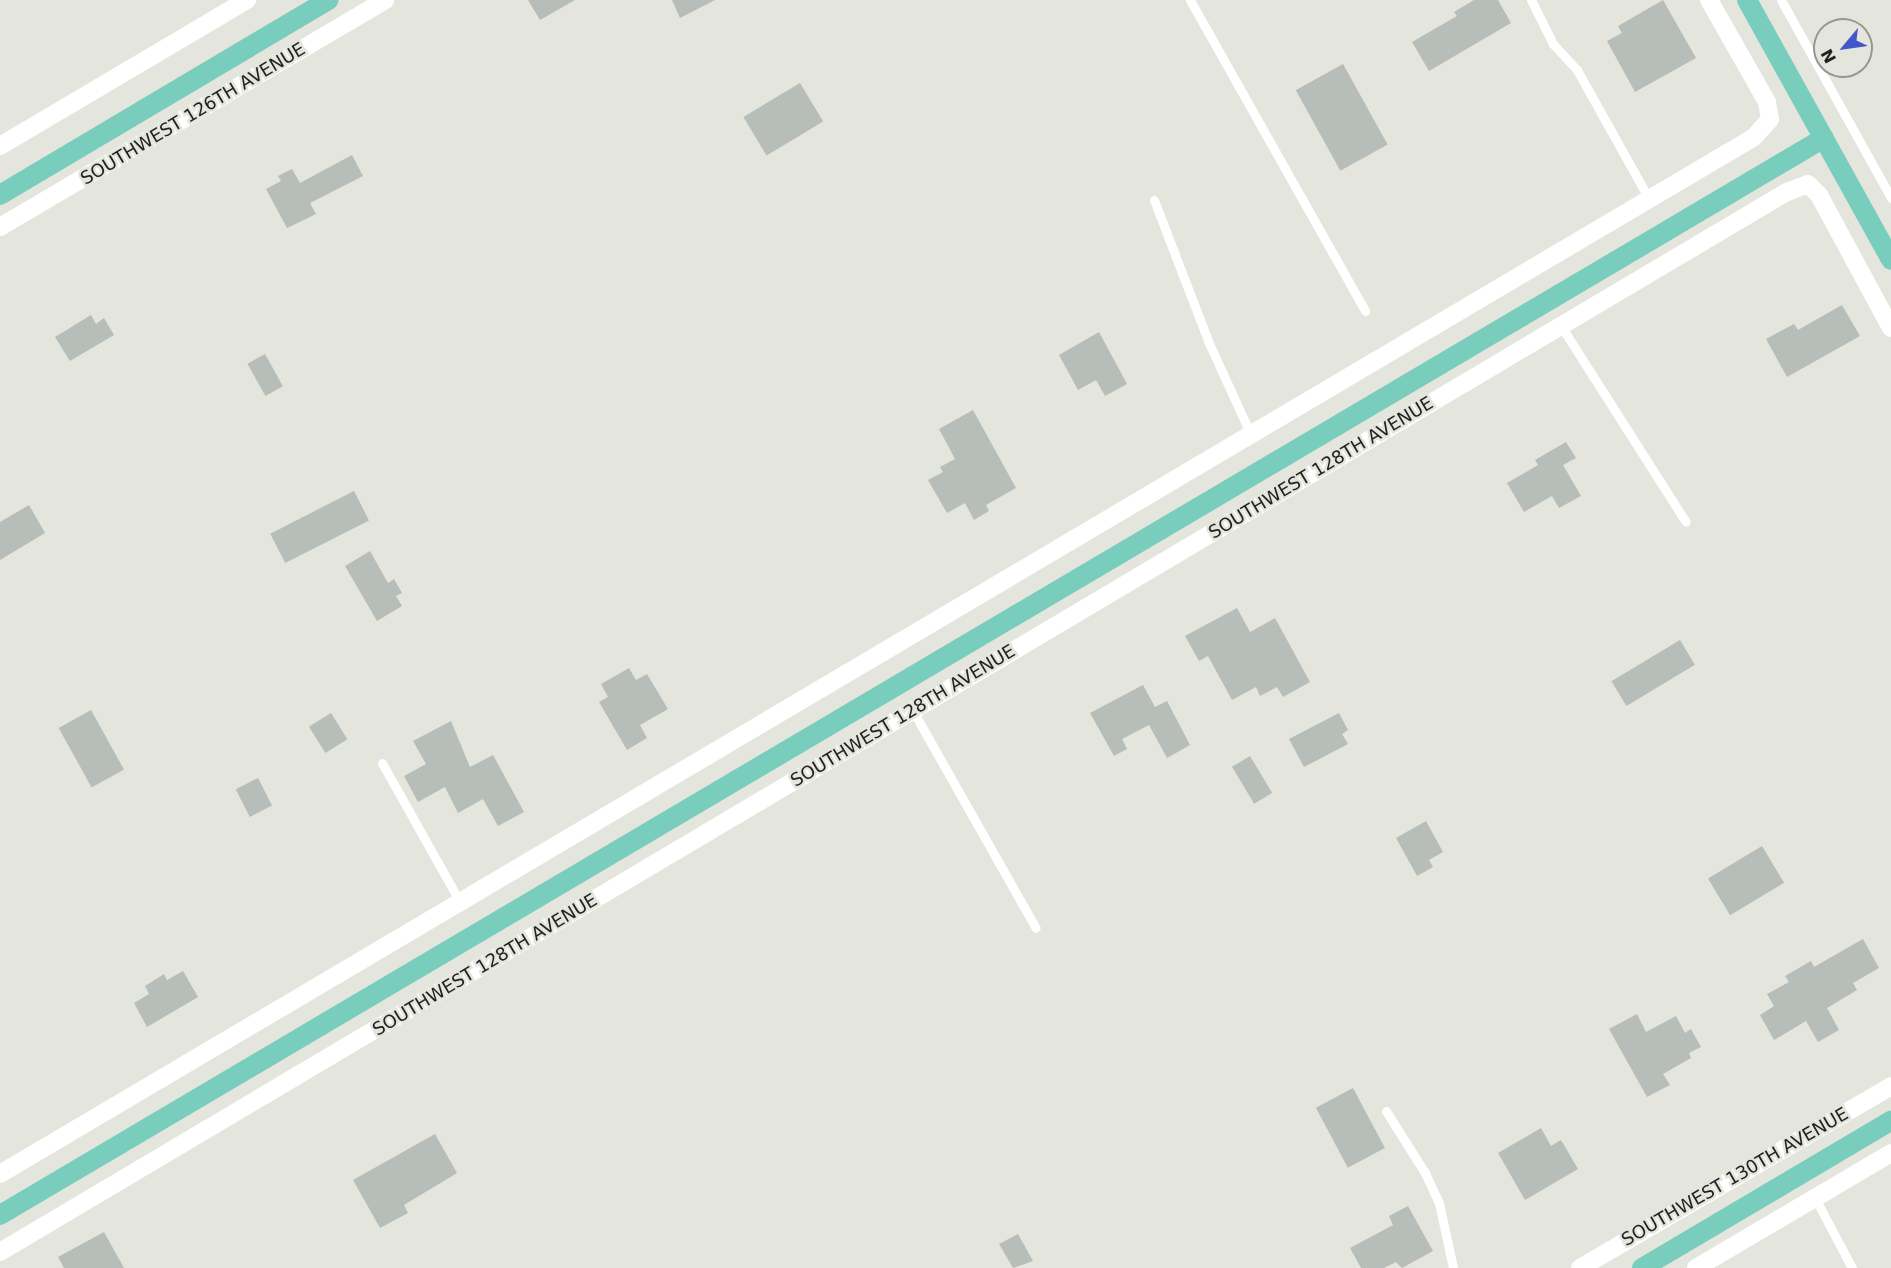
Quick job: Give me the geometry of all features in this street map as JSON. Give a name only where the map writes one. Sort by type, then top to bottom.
[{"type":"street","points":[[0,146],[247,0]]},
{"type":"street","name":"SOUTHWEST 126TH AVENUE","points":[[0,227],[385,0]]},
{"type":"street","points":[[0,1174],[1754,137],[1770,119],[1767,102],[1709,0]]},
{"type":"street","name":"SOUTHWEST 128TH AVENUE","points":[[0,1252],[1787,192],[1808,184],[1819,195],[1891,328]]},
{"type":"street","name":"SOUTHWEST 130TH AVENUE","points":[[1580,1268],[1891,1086]]},
{"type":"street","points":[[1696,1268],[1891,1153]]},
{"type":"lane","points":[[1190,0],[1365,311]]},
{"type":"lane","points":[[1532,0],[1553,44],[1577,70],[1649,199]]},
{"type":"lane","points":[[1781,0],[1891,198]]},
{"type":"lane","points":[[1154,200],[1208,341],[1251,435]]},
{"type":"lane","points":[[1561,326],[1686,522]]},
{"type":"lane","points":[[913,711],[1036,928]]},
{"type":"lane","points":[[382,763],[460,902]]},
{"type":"lane","points":[[1386,1111],[1438,1203],[1453,1268]]},
{"type":"lane","points":[[1815,1198],[1852,1268]]},
{"type":"building","points":[[528,0],[575,0],[540,20]]},
{"type":"building","points":[[672,0],[715,0],[680,18]]},
{"type":"building","points":[[1474,0],[1498,0],[1511,23],[1429,71],[1412,42],[1457,16],[1454,12]]},
{"type":"building","points":[[1663,0],[1696,58],[1635,92],[1607,41],[1622,33],[1618,26]]},
{"type":"building","points":[[1343,64],[1388,144],[1340,171],[1296,90]]},
{"type":"building","points":[[800,83],[823,122],[767,156],[743,117]]},
{"type":"building","points":[[352,155],[363,176],[310,203],[316,214],[287,228],[266,189],[281,181],[278,176],[292,169],[300,183]]},
{"type":"building","points":[[1842,305],[1860,336],[1787,377],[1766,339],[1794,324],[1798,330]]},
{"type":"building","points":[[91,315],[96,324],[104,318],[114,335],[70,361],[55,337]]},
{"type":"building","points":[[1099,332],[1127,384],[1105,396],[1096,380],[1078,390],[1059,355]]},
{"type":"building","points":[[265,354],[283,386],[265,396],[248,364]]},
{"type":"building","points":[[973,410],[1016,488],[986,505],[989,511],[974,520],[965,503],[947,513],[928,480],[943,472],[940,467],[955,459],[939,429]]},
{"type":"building","points":[[1566,442],[1576,458],[1563,465],[1581,496],[1559,508],[1552,496],[1524,512],[1507,483],[1538,465],[1535,460]]},
{"type":"building","points":[[354,491],[369,520],[285,563],[270,534]]},
{"type":"building","points":[[29,505],[45,533],[0,560],[0,522]]},
{"type":"building","points":[[370,551],[388,583],[394,579],[402,593],[396,596],[402,606],[377,621],[345,566]]},
{"type":"building","points":[[1237,608],[1250,632],[1275,618],[1310,682],[1283,697],[1277,687],[1260,696],[1256,687],[1232,700],[1208,656],[1199,661],[1185,636]]},
{"type":"building","points":[[1680,640],[1695,665],[1626,706],[1611,681]]},
{"type":"building","points":[[629,668],[636,680],[647,674],[668,709],[640,725],[647,738],[627,750],[599,702],[608,697],[601,684]]},
{"type":"building","points":[[1143,685],[1155,707],[1167,701],[1190,745],[1167,758],[1149,725],[1122,739],[1127,749],[1114,756],[1090,713]]},
{"type":"building","points":[[91,710],[124,769],[92,787],[59,728]]},
{"type":"building","points":[[331,713],[347,739],[325,753],[309,727]]},
{"type":"building","points":[[1339,713],[1348,730],[1342,734],[1348,744],[1304,767],[1289,739]]},
{"type":"building","points":[[451,721],[470,767],[493,755],[524,812],[498,826],[483,799],[458,813],[445,787],[418,802],[404,776],[426,764],[413,741]]},
{"type":"building","points":[[1250,756],[1272,793],[1254,804],[1232,767]]},
{"type":"building","points":[[258,778],[272,806],[250,817],[236,789]]},
{"type":"building","points":[[1426,821],[1443,852],[1429,860],[1433,867],[1417,876],[1396,838]]},
{"type":"building","points":[[1762,846],[1784,883],[1730,915],[1708,878]]},
{"type":"building","points":[[1863,939],[1879,968],[1853,983],[1857,990],[1827,1008],[1839,1030],[1818,1042],[1806,1021],[1774,1040],[1760,1015],[1774,1006],[1767,994],[1789,982],[1785,976],[1811,961],[1814,967]]},
{"type":"building","points":[[183,971],[198,997],[147,1027],[134,1003],[149,994],[145,986],[164,974],[167,980]]},
{"type":"building","points":[[1637,1014],[1646,1032],[1676,1016],[1685,1033],[1691,1029],[1701,1047],[1689,1053],[1691,1058],[1663,1074],[1670,1085],[1647,1097],[1609,1029]]},
{"type":"building","points":[[1353,1088],[1385,1148],[1348,1168],[1316,1108]]},
{"type":"building","points":[[1541,1128],[1551,1146],[1561,1140],[1578,1169],[1525,1200],[1498,1153]]},
{"type":"building","points":[[435,1134],[457,1173],[404,1205],[408,1213],[380,1228],[353,1180]]},
{"type":"building","points":[[1408,1206],[1433,1251],[1402,1268],[1396,1262],[1384,1268],[1361,1268],[1350,1248],[1393,1225],[1389,1216]]},
{"type":"building","points":[[104,1232],[124,1268],[64,1268],[58,1257]]},
{"type":"building","points":[[1018,1234],[1033,1261],[1013,1268],[999,1244]]},
{"type":"waterway","points":[[0,195],[328,0]]},
{"type":"waterway","points":[[1747,0],[1891,260]]},
{"type":"waterway","points":[[0,1215],[1824,138]]},
{"type":"waterway","points":[[1642,1268],[1891,1121]]}]
